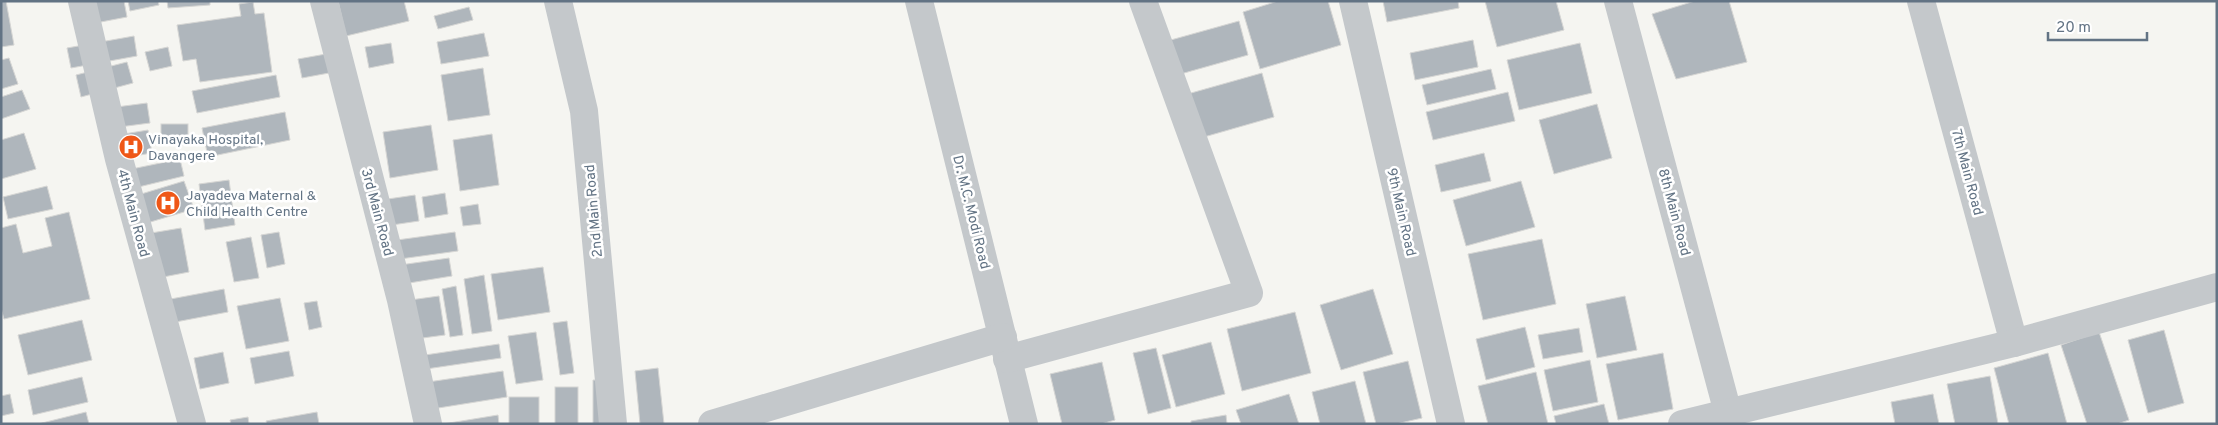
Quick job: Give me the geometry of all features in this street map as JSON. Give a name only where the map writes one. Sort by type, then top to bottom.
[{"type":"street","name":"4th Main Road","points":[[82,1],[119,159],[192,424]]},
{"type":"street","name":"3rd Main Road","points":[[324,1],[401,300],[428,424]]},
{"type":"street","name":"2nd Main Road","points":[[558,1],[584,111],[613,424]]},
{"type":"street","name":"Dr. M.C. Modi Road","points":[[919,1],[1024,424]]},
{"type":"street","points":[[712,424],[1005,348],[1249,294],[1143,1]]},
{"type":"street","name":"9th Main Road","points":[[1353,1],[1451,424]]},
{"type":"street","name":"8th Main Road","points":[[1618,1],[1729,418]]},
{"type":"street","name":"7th Main Road","points":[[1922,1],[2014,344]]},
{"type":"street","points":[[1682,424],[1729,418],[2014,344],[2217,287]]},
{"type":"building","points":[[1,1],[6,1],[14,45],[1,47]]},
{"type":"building","points":[[80,1],[124,1],[127,17],[85,25]]},
{"type":"building","points":[[128,1],[158,1],[159,5],[130,11]]},
{"type":"building","points":[[167,1],[210,1],[210,5],[168,8]]},
{"type":"building","points":[[338,1],[404,1],[409,21],[346,36]]},
{"type":"building","points":[[1278,1],[1328,1],[1341,45],[1260,69],[1243,12]]},
{"type":"building","points":[[1383,1],[1458,1],[1459,8],[1387,22]]},
{"type":"building","points":[[1485,1],[1556,1],[1564,30],[1497,47]]},
{"type":"building","points":[[1695,1],[1729,1],[1747,62],[1676,79],[1652,14]]},
{"type":"building","points":[[253,2],[255,14],[264,13],[272,72],[200,82],[196,59],[183,61],[177,25],[241,16],[239,4]]},
{"type":"building","points":[[469,7],[473,20],[438,29],[434,16]]},
{"type":"building","points":[[1239,21],[1248,55],[1170,77],[1160,43]]},
{"type":"building","points":[[484,33],[489,56],[441,64],[437,42]]},
{"type":"building","points":[[134,36],[137,56],[71,68],[67,48]]},
{"type":"building","points":[[1473,40],[1478,67],[1415,80],[1410,53]]},
{"type":"building","points":[[391,43],[394,63],[369,68],[365,47]]},
{"type":"building","points":[[1580,43],[1592,93],[1519,110],[1507,60]]},
{"type":"building","points":[[168,47],[172,66],[150,71],[145,52]]},
{"type":"building","points":[[326,54],[329,73],[302,78],[298,59]]},
{"type":"building","points":[[9,58],[18,84],[1,89],[1,60]]},
{"type":"building","points":[[127,62],[133,83],[81,97],[76,75]]},
{"type":"building","points":[[483,68],[490,115],[448,121],[441,75]]},
{"type":"building","points":[[1491,69],[1496,89],[1427,105],[1422,85]]},
{"type":"building","points":[[1262,73],[1274,117],[1197,139],[1184,95]]},
{"type":"building","points":[[276,75],[280,97],[197,113],[192,91]]},
{"type":"building","points":[[22,90],[30,109],[1,119],[1,97]]},
{"type":"building","points":[[1508,92],[1515,121],[1433,140],[1426,112]]},
{"type":"building","points":[[147,103],[150,123],[104,129],[101,109]]},
{"type":"building","points":[[1597,104],[1612,158],[1554,174],[1539,120]]},
{"type":"building","points":[[285,112],[290,140],[208,157],[202,128]]},
{"type":"building","points":[[161,124],[188,124],[188,145],[161,145]]},
{"type":"building","points":[[431,125],[438,170],[390,178],[383,132]]},
{"type":"building","points":[[148,130],[152,153],[110,160],[106,137]]},
{"type":"building","points":[[24,133],[36,169],[1,179],[1,140]]},
{"type":"building","points":[[492,134],[499,185],[460,191],[453,140]]},
{"type":"building","points":[[1484,153],[1491,181],[1441,192],[1435,165]]},
{"type":"building","points":[[180,159],[184,176],[126,190],[122,171]]},
{"type":"building","points":[[229,180],[235,225],[205,230],[199,184]]},
{"type":"building","points":[[184,181],[194,209],[137,226],[128,198]]},
{"type":"building","points":[[1521,181],[1535,227],[1466,246],[1453,200]]},
{"type":"building","points":[[47,186],[53,209],[8,219],[3,197]]},
{"type":"building","points":[[445,193],[448,214],[425,218],[422,197]]},
{"type":"building","points":[[415,195],[419,221],[385,226],[381,200]]},
{"type":"building","points":[[478,204],[481,224],[463,226],[460,207]]},
{"type":"building","points":[[69,212],[90,299],[4,319],[1,308],[1,228],[16,224],[23,253],[52,246],[45,218]]},
{"type":"building","points":[[181,228],[189,272],[153,279],[145,234]]},
{"type":"building","points":[[279,232],[285,264],[267,268],[261,235]]},
{"type":"building","points":[[455,232],[458,251],[400,259],[397,240]]},
{"type":"building","points":[[251,237],[259,278],[234,282],[226,242]]},
{"type":"building","points":[[1542,239],[1556,304],[1483,320],[1468,254]]},
{"type":"building","points":[[449,258],[452,276],[403,284],[400,265]]},
{"type":"building","points":[[543,267],[550,312],[498,320],[491,274]]},
{"type":"building","points":[[484,275],[492,331],[472,334],[464,279]]},
{"type":"building","points":[[456,286],[463,335],[450,337],[442,289]]},
{"type":"building","points":[[224,289],[228,312],[165,324],[160,301]]},
{"type":"building","points":[[1373,289],[1393,354],[1341,370],[1320,305]]},
{"type":"building","points":[[439,296],[445,335],[415,339],[410,300]]},
{"type":"building","points":[[1625,296],[1637,350],[1597,358],[1586,304]]},
{"type":"building","points":[[280,298],[289,341],[246,349],[237,306]]},
{"type":"building","points":[[317,301],[322,327],[309,330],[304,303]]},
{"type":"building","points":[[1295,312],[1311,373],[1242,391],[1227,329]]},
{"type":"building","points":[[82,320],[92,360],[28,375],[18,335]]},
{"type":"building","points":[[567,321],[574,373],[560,375],[553,323]]},
{"type":"building","points":[[1525,327],[1535,367],[1486,380],[1476,339]]},
{"type":"building","points":[[1579,328],[1583,352],[1543,359],[1538,335]]},
{"type":"building","points":[[2164,330],[2184,403],[2148,413],[2128,340]]},
{"type":"building","points":[[536,332],[543,380],[516,384],[508,336]]},
{"type":"building","points":[[2099,332],[2129,420],[2117,424],[2087,424],[2061,345]]},
{"type":"building","points":[[1211,342],[1225,394],[1176,407],[1162,355]]},
{"type":"building","points":[[499,344],[501,358],[426,369],[425,355]]},
{"type":"building","points":[[1156,348],[1171,408],[1148,414],[1133,353]]},
{"type":"building","points":[[289,351],[294,376],[255,384],[250,358]]},
{"type":"building","points":[[223,352],[229,383],[200,389],[194,358]]},
{"type":"building","points":[[1663,353],[1673,409],[1618,420],[1606,364]]},
{"type":"building","points":[[2048,353],[2067,424],[2009,424],[1994,368]]},
{"type":"building","points":[[1590,360],[1598,402],[1553,411],[1544,370]]},
{"type":"building","points":[[1408,361],[1422,418],[1396,424],[1376,424],[1363,372]]},
{"type":"building","points":[[1102,362],[1115,420],[1101,424],[1062,424],[1050,374]]},
{"type":"building","points":[[658,368],[664,424],[640,424],[635,371]]},
{"type":"building","points":[[503,371],[507,397],[432,409],[428,382]]},
{"type":"building","points":[[1536,372],[1548,424],[1488,424],[1478,386]]},
{"type":"building","points":[[1990,376],[1998,424],[1955,424],[1947,384]]},
{"type":"building","points":[[82,377],[88,402],[33,415],[28,390]]},
{"type":"building","points":[[593,380],[617,381],[617,424],[593,424]]},
{"type":"building","points":[[1355,381],[1366,424],[1320,424],[1312,392]]},
{"type":"building","points":[[555,387],[578,387],[578,424],[555,424]]},
{"type":"building","points":[[10,394],[14,413],[1,416],[1,396]]},
{"type":"building","points":[[1289,394],[1299,424],[1241,424],[1236,410]]},
{"type":"building","points":[[1933,394],[1939,424],[1895,424],[1891,402]]},
{"type":"building","points":[[509,397],[539,397],[539,424],[509,424]]},
{"type":"building","points":[[1604,404],[1609,424],[1556,424],[1554,416]]},
{"type":"building","points":[[86,412],[89,424],[38,424]]},
{"type":"building","points":[[317,412],[319,424],[267,424],[266,421]]},
{"type":"building","points":[[498,415],[499,424],[443,424]]},
{"type":"building","points":[[1226,415],[1227,424],[1191,424],[1191,421]]},
{"type":"building","points":[[248,417],[249,424],[231,424],[230,420]]},
{"type":"place","name":"Vinayaka Hospital, Davangere","points":[[131,147]]},
{"type":"place","name":"Jayadeva Maternal & Child Health Centre","points":[[168,203]]}]
